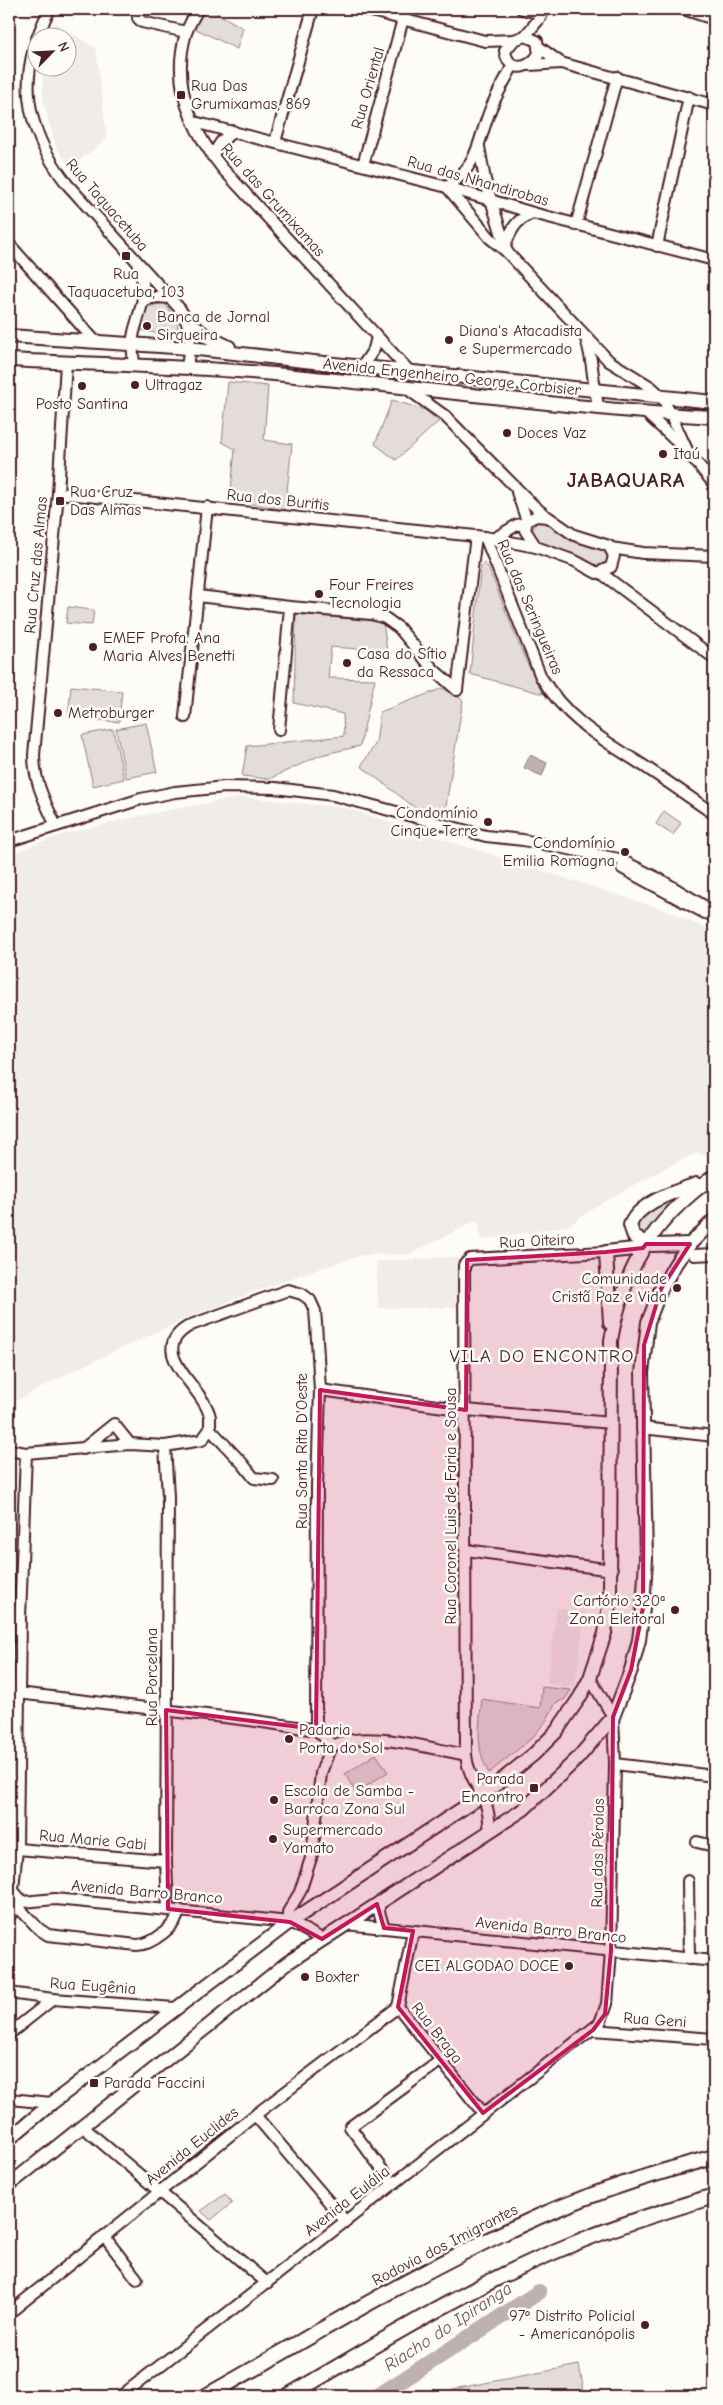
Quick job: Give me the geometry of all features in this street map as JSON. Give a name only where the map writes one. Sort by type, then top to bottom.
[{"type":"highway","name":"Rodovia dos Imigrantes","points":[[206,2396],[421,2276],[519,2225],[654,2173],[714,2156]]},
{"type":"highway","points":[[288,2396],[398,2332],[523,2266],[569,2246],[714,2196]]},
{"type":"main road","points":[[189,322],[221,345],[248,353]]},
{"type":"main road","name":"Avenida Engenheiro George Corbisier","points":[[9,336],[94,340],[248,353],[362,367],[714,402]]},
{"type":"main road","name":"Avenida Engenheiro George Corbisier","points":[[9,360],[134,364],[187,368],[599,408],[714,417]]},
{"type":"main road","points":[[645,1246],[630,1231],[632,1220],[637,1214],[670,1194],[714,1177]]},
{"type":"main road","points":[[611,1340],[622,1293],[645,1246],[675,1206],[714,1177]]},
{"type":"main road","points":[[9,2185],[238,1999],[322,1939],[524,1809],[576,1759],[613,1717],[631,1670],[639,1640],[643,1608],[646,1559],[642,1373],[648,1322],[664,1283],[676,1263],[692,1250],[714,1220]]},
{"type":"main road","points":[[9,2139],[52,2103],[175,2008],[290,1922],[483,1795],[522,1764],[556,1732],[568,1716],[590,1678],[605,1633],[612,1570],[611,1340],[606,1252],[645,1246],[692,1250]]},
{"type":"street","name":"Rua Taquacetuba","points":[[50,9],[38,35],[29,69],[27,90],[33,123],[46,154],[58,173],[170,298],[189,322]]},
{"type":"street","points":[[138,9],[138,18],[142,22],[186,32]]},
{"type":"street","name":"Rua das Grumixamas","points":[[198,9],[186,32],[180,66],[180,82],[194,122],[212,156],[410,372]]},
{"type":"street","points":[[275,142],[313,9]]},
{"type":"street","points":[[364,9],[485,41],[514,40],[525,36],[542,13]]},
{"type":"street","points":[[522,9],[542,13]]},
{"type":"street","points":[[683,9],[714,19]]},
{"type":"street","points":[[527,66],[535,61],[539,54],[538,44],[542,13]]},
{"type":"street","name":"Rua Oriental","points":[[362,165],[403,20]]},
{"type":"street","points":[[525,36],[561,62]]},
{"type":"street","points":[[514,40],[505,52],[509,62],[479,147],[467,171],[446,187],[490,238],[506,247],[609,361],[663,398],[688,452]]},
{"type":"street","points":[[485,41],[509,62],[519,68],[561,62],[714,105]]},
{"type":"street","points":[[576,225],[617,77]]},
{"type":"street","points":[[657,246],[689,98]]},
{"type":"street","name":"Rua das Nhandirobas","points":[[194,122],[446,187],[576,225],[714,260]]},
{"type":"street","points":[[212,156],[221,142],[233,131]]},
{"type":"street","points":[[479,147],[482,168],[506,247]]},
{"type":"street","points":[[506,247],[513,227],[520,219],[534,213]]},
{"type":"street","points":[[9,244],[94,340]]},
{"type":"street","points":[[134,364],[133,334],[144,300],[142,275],[135,259]]},
{"type":"street","points":[[144,300],[157,296],[170,298]]},
{"type":"street","points":[[187,368],[189,322]]},
{"type":"street","points":[[585,336],[593,366],[594,390],[599,408]]},
{"type":"street","points":[[362,367],[374,349],[377,337]]},
{"type":"street","points":[[593,366],[609,361]]},
{"type":"street","name":"Rua Cruz das Almas","points":[[56,826],[40,795],[34,768],[34,755],[58,493],[66,363]]},
{"type":"street","points":[[406,388],[445,416],[515,487],[548,517],[574,535],[613,552],[714,556]]},
{"type":"street","points":[[445,392],[441,403],[445,416]]},
{"type":"street","points":[[645,412],[688,452],[714,484]]},
{"type":"street","points":[[515,487],[526,522],[528,538],[536,547]]},
{"type":"street","name":"Rua dos Buritis","points":[[58,493],[485,537],[536,547],[561,555],[601,574]]},
{"type":"street","points":[[185,717],[207,507]]},
{"type":"street","points":[[198,596],[290,608],[372,614],[385,618],[399,628],[434,669],[457,690],[485,537],[517,526],[536,516],[548,517]]},
{"type":"street","name":"Rua das Seringueiras","points":[[485,537],[535,662],[552,695],[567,713],[592,734],[714,814]]},
{"type":"street","points":[[613,552],[611,567],[601,574],[714,658]]},
{"type":"street","points":[[279,730],[290,608]]},
{"type":"street","points":[[9,841],[141,799],[175,792],[225,787],[275,788],[333,795],[460,830],[486,836],[540,843],[610,859],[616,865],[659,883],[714,913]]},
{"type":"street","points":[[692,1250],[714,1254]]},
{"type":"street","name":"Rua Oiteiro","points":[[470,1259],[606,1252]]},
{"type":"street","name":"Rua Coronel Luis de Faria e Sousa","points":[[470,1259],[464,1265],[466,1755],[470,1770],[490,1813],[489,1832]]},
{"type":"street","name":"Rua Santa Rita D'Oeste","points":[[210,1429],[210,1416],[172,1355],[174,1339],[178,1333],[191,1325],[288,1290],[310,1300],[315,1311],[320,1390],[317,1486],[317,1730]]},
{"type":"street","points":[[320,1390],[466,1410],[611,1423]]},
{"type":"street","points":[[83,1449],[114,1424],[130,1444]]},
{"type":"street","points":[[642,1428],[714,1436]]},
{"type":"street","points":[[9,1450],[26,1453],[130,1444],[165,1446],[202,1440],[210,1429],[254,1478],[273,1480]]},
{"type":"street","name":"Rua Porcelana","points":[[165,1446],[168,1496],[166,1710],[166,1861],[168,1909]]},
{"type":"street","points":[[26,1453],[13,1692],[17,1849],[11,1888],[39,1929],[48,1935],[142,1945],[153,1940],[177,1919],[179,1910]]},
{"type":"street","points":[[466,1550],[612,1570]]},
{"type":"street","name":"Rua das Pérolas","points":[[590,1678],[613,1717],[615,1764],[611,1951],[605,2014],[593,2030]]},
{"type":"street","points":[[13,1692],[317,1730],[332,1746]]},
{"type":"street","points":[[322,1939],[290,1922],[288,1912],[300,1892],[312,1855],[322,1774],[327,1754],[332,1746],[353,1739],[375,1739],[466,1755]]},
{"type":"street","points":[[615,1764],[714,1776]]},
{"type":"street","points":[[697,1842],[714,1846]]},
{"type":"street","name":"Rua Marie Gabi","points":[[17,1849],[166,1861]]},
{"type":"street","points":[[688,1881],[689,1959]]},
{"type":"street","name":"Avenida Barro Branco","points":[[21,1904],[55,1899],[290,1922]]},
{"type":"street","points":[[379,1902],[379,1912],[384,1928]]},
{"type":"street","points":[[9,1916],[21,1904]]},
{"type":"street","name":"Avenida Barro Branco","points":[[345,1924],[714,1961]]},
{"type":"street","name":"Rua Braga","points":[[413,1931],[398,2007],[483,2113]]},
{"type":"street","name":"Rua Eugênia","points":[[9,1993],[53,1999],[175,2008]]},
{"type":"street","points":[[9,2034],[53,1999]]},
{"type":"street","name":"Avenida Euclides","points":[[9,2313],[255,2115],[398,2007]]},
{"type":"street","name":"Rua Geni","points":[[593,2030],[714,2039]]},
{"type":"street","name":"Avenida Eulália","points":[[120,2396],[346,2222],[483,2113],[593,2030]]},
{"type":"street","points":[[393,2184],[350,2127],[440,2061]]},
{"type":"street","points":[[9,2099],[52,2103]]},
{"type":"street","points":[[255,2115],[346,2222]]},
{"type":"street","points":[[82,2126],[267,2283]]},
{"type":"street","points":[[104,2236],[137,2279]]},
{"type":"highlighted area","points":[[646,1244],[690,1244],[661,1289],[644,1345],[643,1608],[631,1670],[613,1717],[611,1951],[605,2014],[593,2030],[483,2113],[398,2007],[413,1931],[384,1928],[377,1904],[322,1939],[290,1922],[168,1909],[166,1710],[316,1729],[320,1390],[466,1410],[467,1260],[606,1252],[643,1248]]},
{"type":"shaded area","points":[[204,9],[210,9],[243,28],[237,49],[194,28]]},
{"type":"shaded area","points":[[55,22],[64,28],[53,28]]},
{"type":"shaded area","points":[[78,37],[96,49],[107,139],[70,168],[56,147],[43,100],[43,78],[78,78]]},
{"type":"shaded area","points":[[164,303],[178,320],[177,337],[139,330],[147,307]]},
{"type":"shaded area","points":[[228,382],[268,386],[264,440],[292,444],[285,510],[230,500],[235,449],[222,442]]},
{"type":"shaded area","points":[[392,400],[425,410],[439,421],[396,460],[375,444]]},
{"type":"shaded area","points":[[537,521],[547,524],[561,534],[576,541],[604,549],[610,560],[603,570],[537,544],[531,533]]},
{"type":"shaded area","points":[[484,563],[488,567],[525,659],[543,694],[470,674],[481,565]]},
{"type":"shaded area","points":[[68,607],[94,610],[92,625],[66,623]]},
{"type":"shaded area","points":[[296,614],[383,622],[387,651],[331,647],[328,678],[375,679],[360,746],[321,755],[269,779],[242,776],[247,746],[344,736],[343,714],[294,703]]},
{"type":"shaded area","points":[[71,686],[122,691],[119,722],[68,717]]},
{"type":"shaded area","points":[[443,688],[463,700],[444,818],[414,807],[361,766],[376,743],[380,712]]},
{"type":"shaded area","points":[[146,723],[157,772],[126,778],[116,729]]},
{"type":"shaded area","points":[[113,729],[124,779],[93,786],[82,735]]},
{"type":"shaded area","points":[[530,755],[547,763],[542,776],[524,768]]},
{"type":"shaded area","points":[[243,797],[346,808],[671,912],[714,933],[714,1153],[712,1158],[697,1153],[679,1161],[596,1206],[568,1226],[481,1240],[478,1220],[410,1254],[362,1255],[285,1280],[189,1317],[70,1372],[9,1405],[9,854],[64,834],[153,813]]},
{"type":"shaded area","points":[[664,811],[681,823],[673,835],[656,824]]},
{"type":"shaded area","points":[[675,1198],[645,1233],[640,1233],[636,1230],[636,1224],[658,1206]]},
{"type":"shaded area","points":[[457,1257],[460,1307],[378,1308],[376,1261]]},
{"type":"shaded area","points":[[557,1608],[585,1612],[575,1687],[547,1684]]},
{"type":"shaded area","points":[[542,1687],[571,1690],[565,1699],[556,1703],[546,1721],[532,1738],[489,1773],[482,1755],[479,1737],[482,1699],[540,1708]]},
{"type":"shaded area","points":[[376,1754],[388,1772],[356,1793],[345,1774]]},
{"type":"shaded area","points":[[225,2194],[232,2203],[211,2220],[201,2211]]},
{"type":"shaded area","points":[[579,2365],[585,2396],[454,2396],[453,2389]]},
{"type":"waterway","name":"Riacho do Ipiranga","points":[[378,2396],[539,2292]]},
{"type":"place","name":"Rua Das Grumixamas, 869","points":[[181,95]]},
{"type":"place","name":"Rua Taquacetuba, 103","points":[[126,256]]},
{"type":"place","name":"Banca de Jornal Sirqueira","points":[[147,326]]},
{"type":"place","name":"Diana's Atacadista e Supermercado","points":[[449,340]]},
{"type":"place","name":"Ultragaz","points":[[135,385]]},
{"type":"place","name":"Posto Santina","points":[[82,386]]},
{"type":"place","name":"Doces Vaz","points":[[507,433]]},
{"type":"place","name":"Itaú","points":[[663,454]]},
{"type":"place","name":"Rua Cruz Das Almas","points":[[60,501]]},
{"type":"place","name":"Four Freires Tecnologia","points":[[319,594]]},
{"type":"place","name":"EMEF Profa. Ana Maria Alves Benetti","points":[[93,647]]},
{"type":"place","name":"Casa do Sítio da Ressaca","points":[[347,663]]},
{"type":"place","name":"Metroburger","points":[[58,713]]},
{"type":"place","name":"Condomínio Cinque Terre","points":[[488,822]]},
{"type":"place","name":"Condomínio Emilia Romagna","points":[[625,852]]},
{"type":"place","name":"Comunidade Cristã Paz e Vida","points":[[677,1288]]},
{"type":"place","name":"Cartório 320ª Zona Eleitoral","points":[[675,1610]]},
{"type":"place","name":"Padaria Porta do Sol","points":[[289,1739]]},
{"type":"place","name":"Parada Encontro","points":[[534,1788]]},
{"type":"place","name":"Escola de Samba - Barroca Zona Sul","points":[[274,1800]]},
{"type":"place","name":"Supermercado Yamato","points":[[273,1839]]},
{"type":"place","name":"CEI ALGODAO DOCE","points":[[569,1966]]},
{"type":"place","name":"Boxter","points":[[305,1977]]},
{"type":"place","name":"Parada Faccini","points":[[94,2083]]},
{"type":"place","name":"97º Distrito Policial - Americanópolis","points":[[645,2325]]},
{"type":"district","name":"JABAQUARA","points":[[626,480]]},
{"type":"district","name":"VILA DO ENCONTRO","points":[[542,1356]]}]
